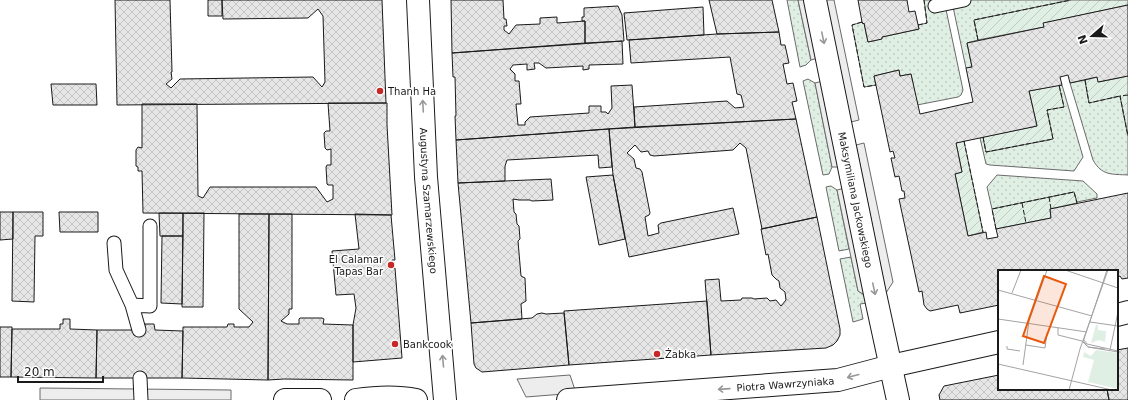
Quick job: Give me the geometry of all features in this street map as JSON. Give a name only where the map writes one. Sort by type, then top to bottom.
[{"type":"street","name":"Augustyna Szamarzewskiego","points":[[418,0],[426,177],[445,400]]},
{"type":"street","name":"Maksymiliana Jackowskiego","points":[[815,0],[898,400]]},
{"type":"street","points":[[1118,315],[1128,312]]},
{"type":"street","name":"Piotra Wawrzyniaka","points":[[568,400],[838,380],[891,366],[998,342]]},
{"type":"street","points":[[356,400],[374,398],[407,398],[416,400]]},
{"type":"street","points":[[284,400],[320,400]]},
{"type":"lane","points":[[934,6],[964,0]]},
{"type":"lane","points":[[132,305],[150,306],[150,226]]},
{"type":"lane","points":[[114,243],[116,270],[132,305],[139,330]]},
{"type":"lane","points":[[140,378],[141,400]]},
{"type":"green space","points":[[787,0],[798,0],[811,60],[806,65],[800,67]]},
{"type":"green space","points":[[924,0],[944,0],[963,90],[961,95],[958,97],[917,105],[911,74],[900,76],[899,70],[874,76],[876,85],[864,87],[852,25],[862,22],[864,23],[868,42],[881,39],[882,37],[919,29],[918,25],[927,23]]},
{"type":"green space","points":[[964,0],[1071,0],[974,20],[978,40],[967,43],[972,67],[966,68],[952,2]]},
{"type":"green space","points":[[1071,0],[1128,0],[1128,5],[1044,23],[1044,27],[978,40],[974,20]]},
{"type":"green space","points":[[1128,76],[1128,136],[1120,96],[1089,103],[1085,80],[1097,77],[1099,82]]},
{"type":"green space","points":[[808,79],[815,83],[832,167],[829,174],[823,175],[803,81]]},
{"type":"green space","points":[[1085,80],[1089,102],[1120,96],[1128,136],[1128,175],[1104,172],[1093,160],[1070,83]]},
{"type":"green space","points":[[1059,85],[1062,85],[1083,157],[1074,171],[986,164],[980,138],[983,137],[986,152],[1053,139],[1047,110]]},
{"type":"green space","points":[[1059,85],[1064,107],[1047,110],[1053,139],[986,152],[983,137],[1037,126],[1029,91]]},
{"type":"green space","points":[[964,141],[983,232],[968,236],[955,174],[962,172],[956,143]]},
{"type":"green space","points":[[997,175],[1083,181],[1097,194],[1097,198],[1077,202],[1074,192],[992,209],[987,187]]},
{"type":"green space","points":[[831,186],[837,190],[849,249],[839,251],[826,187]]},
{"type":"green space","points":[[1074,192],[1077,203],[1050,209],[1051,218],[996,229],[992,209]]},
{"type":"green space","points":[[851,257],[858,291],[866,296],[867,303],[860,304],[863,319],[853,322],[840,259]]},
{"type":"shaded area","points":[[798,0],[806,0],[818,58],[811,60]]},
{"type":"shaded area","points":[[826,0],[834,0],[859,120],[851,122]]},
{"type":"shaded area","points":[[823,81],[840,167],[832,167],[815,83]]},
{"type":"shaded area","points":[[864,143],[893,282],[886,293],[856,145]]},
{"type":"shaded area","points":[[845,188],[866,296],[858,291],[837,190]]},
{"type":"shaded area","points":[[570,375],[576,393],[526,397],[517,379]]},
{"type":"shaded area","points":[[40,388],[231,390],[231,400],[40,400]]},
{"type":"building","points":[[115,0],[170,0],[172,79],[166,84],[171,88],[180,79],[313,77],[322,87],[325,82],[323,16],[318,9],[308,18],[223,19],[222,0],[382,0],[386,103],[117,105]]},
{"type":"building","points":[[208,0],[222,0],[222,16],[208,16]]},
{"type":"building","points":[[451,0],[503,0],[504,19],[506,19],[507,26],[504,26],[504,30],[509,34],[516,25],[540,24],[540,18],[557,17],[557,23],[585,21],[585,43],[452,53]]},
{"type":"building","points":[[709,0],[772,0],[779,32],[717,34]]},
{"type":"building","points":[[858,0],[907,0],[909,12],[915,11],[919,29],[882,37],[882,39],[868,42],[864,23],[863,24],[862,22]]},
{"type":"building","points":[[1128,5],[1128,76],[1098,82],[1097,77],[1070,83],[1068,75],[1060,77],[1062,85],[1029,91],[1037,126],[956,143],[962,172],[955,174],[968,236],[986,232],[987,239],[998,237],[996,229],[1051,218],[1050,209],[1128,193],[1128,278],[1122,279],[1120,276],[1118,277],[1118,270],[998,270],[998,305],[960,313],[958,305],[930,311],[924,305],[922,291],[919,292],[899,199],[905,198],[904,191],[902,191],[899,176],[895,177],[891,158],[895,158],[893,151],[890,152],[874,76],[899,70],[900,76],[911,74],[920,114],[973,102],[966,68],[972,67],[967,43],[1044,27],[1043,23]]},
{"type":"building","points":[[618,6],[622,15],[624,41],[585,43],[585,21],[582,21],[582,17],[584,17],[584,8]]},
{"type":"building","points":[[703,7],[704,35],[627,40],[624,13]]},
{"type":"building","points":[[779,32],[781,45],[785,45],[789,63],[783,64],[787,84],[793,83],[797,101],[792,102],[796,119],[635,127],[634,107],[727,101],[735,108],[744,107],[741,95],[737,94],[730,57],[631,63],[629,40],[717,34]]},
{"type":"building","points":[[622,41],[623,64],[589,65],[589,69],[583,70],[583,66],[546,68],[539,63],[534,63],[535,69],[527,70],[527,64],[513,65],[510,69],[515,74],[515,81],[519,81],[521,104],[516,104],[518,125],[525,125],[525,122],[530,117],[589,113],[589,106],[601,106],[601,112],[606,112],[608,114],[612,108],[611,86],[632,85],[635,127],[456,140],[455,77],[453,77],[452,53]]},
{"type":"building","points":[[51,84],[96,84],[97,105],[53,105]]},
{"type":"building","points":[[328,103],[387,103],[392,215],[143,213],[142,171],[138,171],[138,167],[136,166],[136,150],[138,147],[142,148],[142,104],[197,104],[198,196],[203,198],[210,187],[316,187],[327,202],[333,199],[333,185],[327,184],[326,167],[327,165],[331,165],[331,149],[327,150],[325,148],[324,133],[326,131],[330,131]]},
{"type":"building","points":[[796,119],[817,217],[762,229],[746,148],[740,143],[733,150],[654,156],[650,155],[648,151],[641,152],[635,145],[627,153],[634,159],[636,168],[640,169],[642,172],[650,213],[645,217],[648,236],[659,233],[658,225],[661,223],[733,208],[739,234],[629,257],[613,175],[609,129]]},
{"type":"building","points":[[609,129],[612,167],[599,168],[598,155],[507,160],[505,166],[505,181],[458,183],[456,140]]},
{"type":"building","points":[[613,175],[625,239],[599,245],[586,177]]},
{"type":"building","points":[[551,179],[553,200],[532,201],[513,199],[514,212],[516,214],[517,224],[519,226],[520,239],[518,241],[521,276],[525,278],[526,301],[521,304],[522,319],[471,323],[458,183]]},
{"type":"building","points":[[0,212],[13,212],[13,239],[0,240]]},
{"type":"building","points":[[13,212],[43,212],[43,236],[35,236],[34,302],[12,301]]},
{"type":"building","points":[[59,212],[98,212],[98,232],[60,232]]},
{"type":"building","points":[[159,213],[183,213],[183,236],[160,236]]},
{"type":"building","points":[[183,213],[204,213],[203,307],[182,307]]},
{"type":"building","points":[[239,214],[269,214],[268,380],[182,378],[183,327],[227,327],[228,324],[234,324],[234,327],[249,327],[253,322],[239,309]]},
{"type":"building","points":[[269,214],[292,214],[292,309],[289,309],[289,314],[281,321],[287,324],[299,324],[300,318],[322,318],[324,319],[323,324],[353,325],[353,380],[268,380]]},
{"type":"building","points":[[355,214],[391,215],[395,260],[392,260],[393,268],[395,268],[402,358],[353,362],[353,325],[356,308],[354,294],[336,295],[332,251],[359,249]]},
{"type":"building","points":[[817,217],[840,329],[840,335],[837,341],[833,345],[826,348],[711,355],[705,280],[719,279],[721,301],[741,300],[742,298],[767,298],[770,301],[776,300],[781,306],[786,300],[785,292],[780,288],[779,281],[772,275],[761,229]]},
{"type":"building","points":[[162,236],[183,236],[182,304],[161,303]]},
{"type":"building","points":[[707,301],[711,355],[569,365],[564,311]]},
{"type":"building","points":[[564,313],[569,365],[482,372],[476,368],[474,364],[471,323],[532,318],[537,314]]},
{"type":"building","points":[[63,319],[70,319],[70,329],[97,330],[96,378],[11,377],[12,329],[60,329],[60,324],[63,324]]},
{"type":"building","points":[[145,324],[154,324],[155,330],[183,331],[182,378],[96,378],[97,330],[144,330]]},
{"type":"building","points":[[0,327],[12,327],[11,377],[0,377]]},
{"type":"building","points":[[1128,348],[1128,400],[1109,400],[1107,390],[1118,390],[1118,350]]},
{"type":"building","points":[[998,375],[998,390],[1107,390],[1109,400],[940,400],[939,395],[944,386]]},
{"type":"fence","points":[[918,25],[927,23],[924,0]]},
{"type":"fence","points":[[978,40],[974,20],[1071,0]]},
{"type":"fence","points":[[862,22],[852,25],[864,87],[876,85]]},
{"type":"fence","points":[[1085,80],[1089,103],[1120,96]]},
{"type":"fence","points":[[983,137],[986,152],[1053,139],[1047,110],[1064,107],[1059,85]]},
{"type":"fence","points":[[1128,95],[1120,96],[1128,136]]},
{"type":"fence","points":[[964,141],[983,232]]},
{"type":"fence","points":[[996,229],[992,209],[1074,192],[1077,203]]},
{"type":"fence","points":[[1049,197],[1051,209]]},
{"type":"fence","points":[[1022,203],[1026,223]]},
{"type":"place","name":"Thanh Ha","points":[[380,91]]},
{"type":"place","name":"El Calamar Tapas Bar","points":[[391,265]]},
{"type":"place","name":"Bankcook","points":[[395,344]]},
{"type":"place","name":"Żabka","points":[[657,354]]}]
